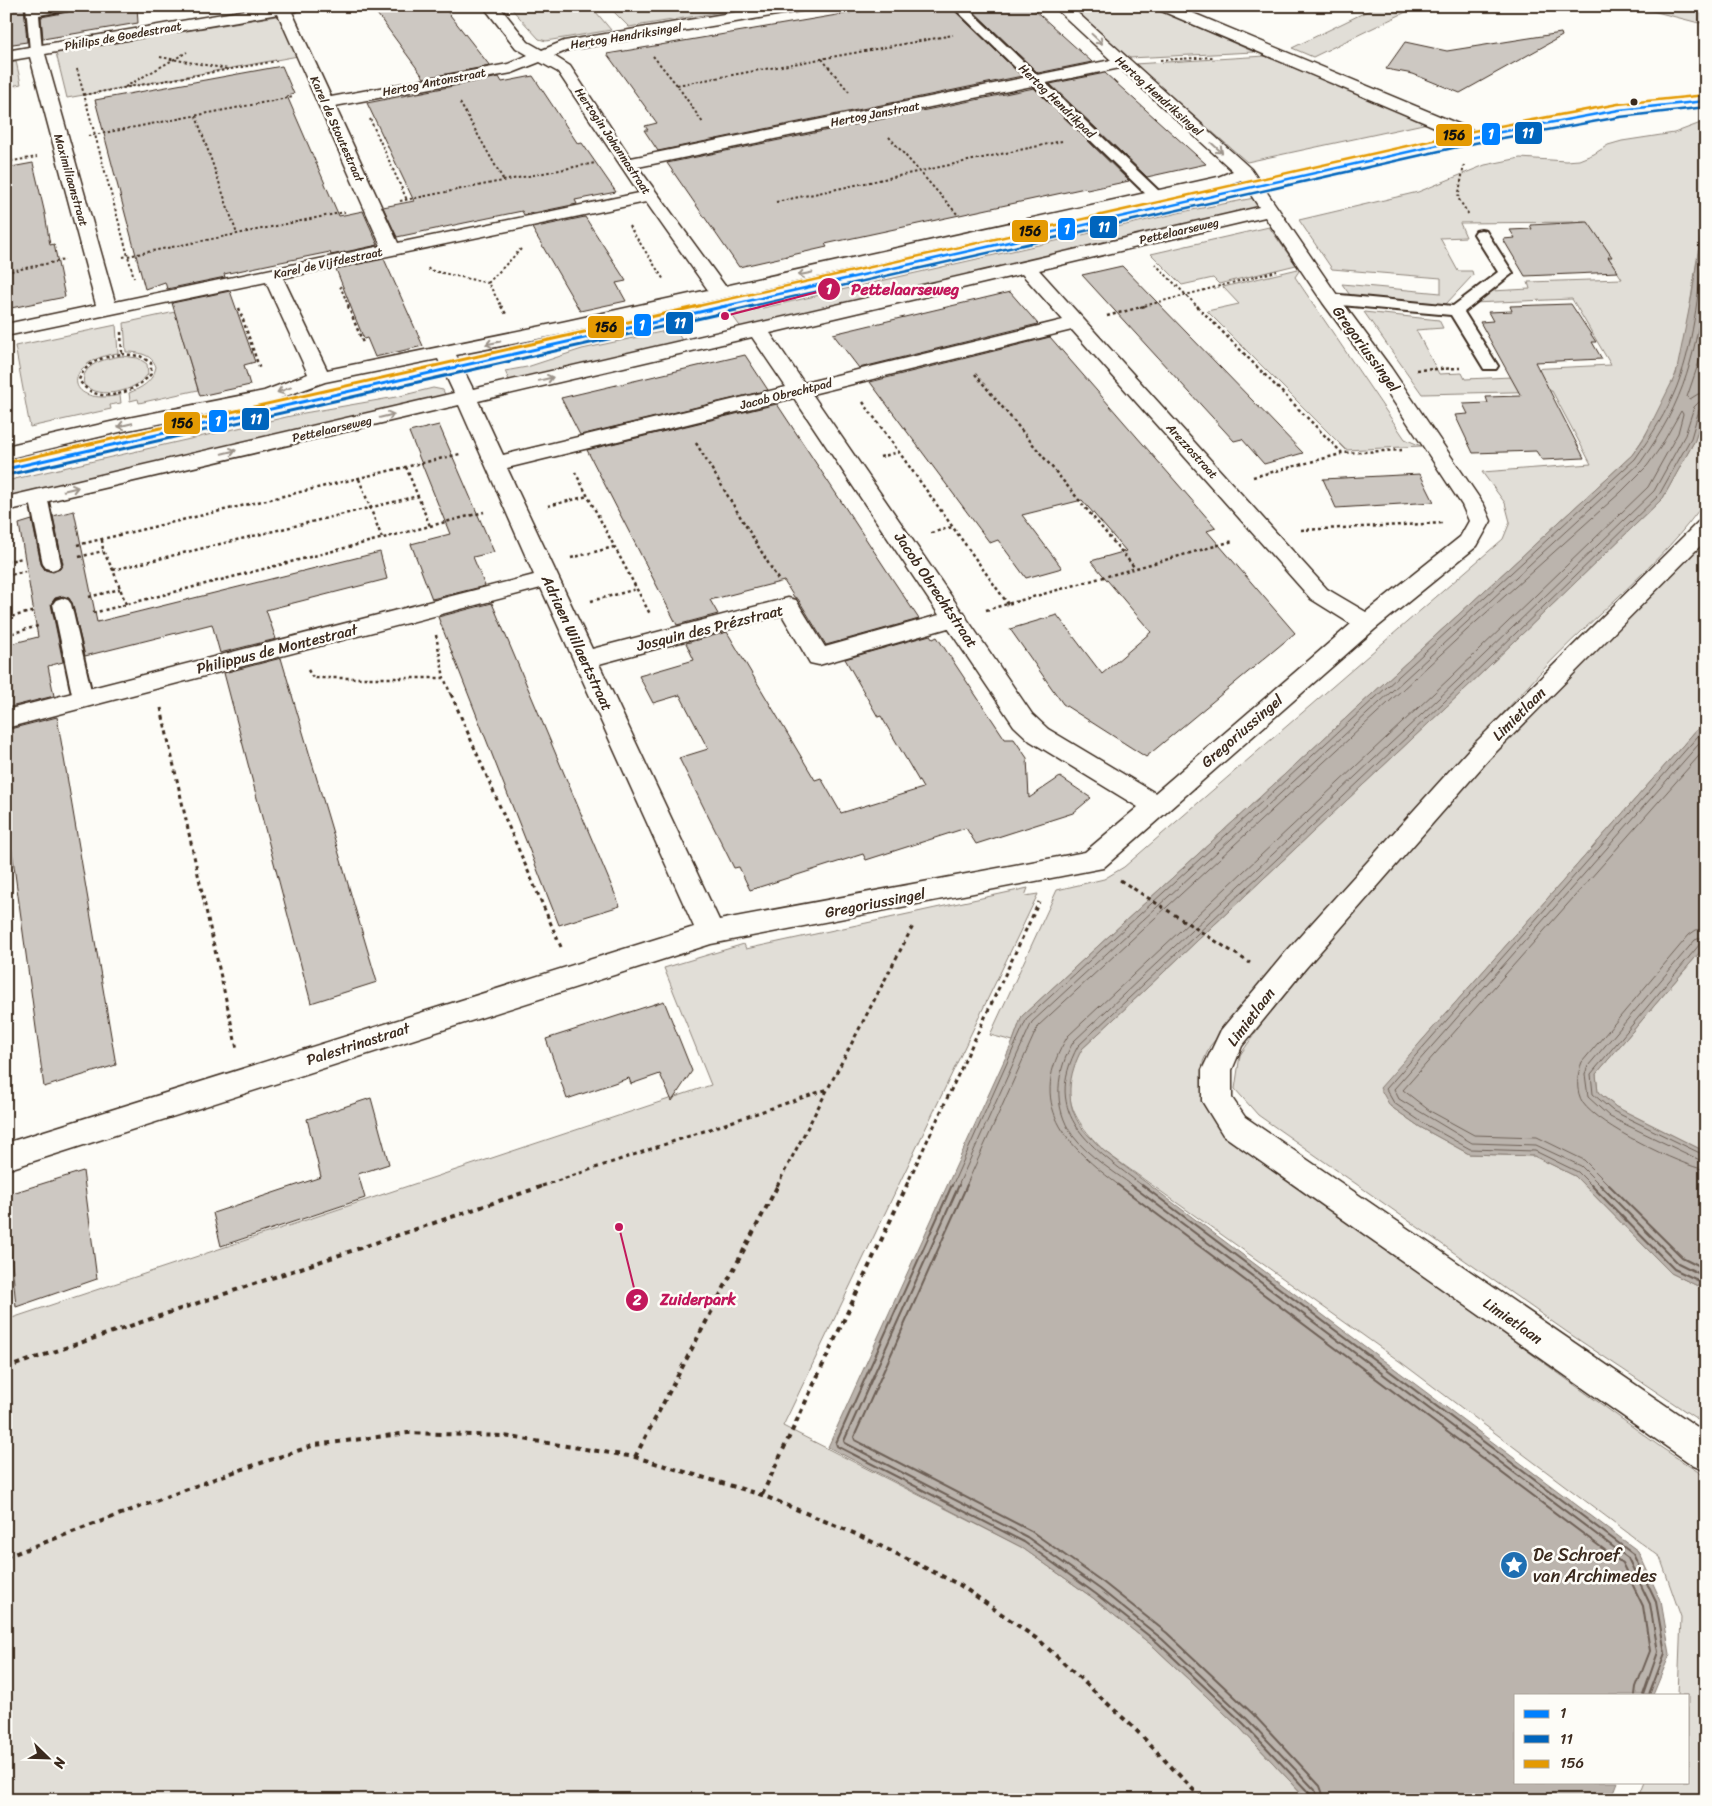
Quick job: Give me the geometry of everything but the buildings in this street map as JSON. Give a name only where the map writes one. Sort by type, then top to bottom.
[{"type":"street","name":"Hertogin Johannastraat","points":[[491,6],[522,45],[564,69],[627,164],[720,293]]},
{"type":"street","name":"Hertog Hendriksingel","points":[[541,56],[564,46],[802,6]]},
{"type":"street","name":"Hertog Hendriksingel","points":[[1061,6],[1250,180]]},
{"type":"street","points":[[1162,6],[1474,137]]},
{"type":"street","name":"Philips de Goedestraat","points":[[6,56],[69,45],[183,19],[291,8]]},
{"type":"street","name":"Karel de Stoutestraat","points":[[291,8],[304,56],[392,250]]},
{"type":"street","name":"Maximiliaanstraat","points":[[36,50],[107,309]]},
{"type":"street","name":"Hertog Antonstraat","points":[[323,97],[359,97],[512,68],[541,56]]},
{"type":"street","name":"Hertog Janstraat","points":[[627,164],[1122,63]]},
{"type":"street","name":"Pettelaarseweg","points":[[6,469],[449,361],[720,307],[1250,180],[1556,121],[1706,100]]},
{"type":"street","name":"Pettelaarseweg","points":[[6,453],[128,424],[269,396],[320,377],[373,366],[449,361],[520,338],[1223,181],[1250,180]]},
{"type":"street","name":"Gregoriussingel","points":[[711,933],[1094,861],[1367,623],[1469,541],[1480,521],[1473,505],[1384,372],[1330,299],[1250,180]]},
{"type":"street","name":"Karel de Vijfdestraat","points":[[6,330],[650,196]]},
{"type":"street","name":"Pettelaarseweg","points":[[6,504],[1271,210]]},
{"type":"street","name":"Arezzostraat","points":[[1028,268],[1319,594],[1367,623]]},
{"type":"street","points":[[272,275],[320,377]]},
{"type":"street","name":"Jacob Obrechtpad","points":[[496,464],[1077,323]]},
{"type":"street","name":"Jacob Obrechtstraat","points":[[758,330],[1024,720],[1040,735],[1156,806]]},
{"type":"street","name":"Adriaen Willaertstraat","points":[[449,361],[490,447],[544,573],[711,933]]},
{"type":"street","name":"Limietlaan","points":[[1706,527],[1480,753],[1295,961],[1231,1040],[1217,1070],[1218,1101],[1234,1126],[1706,1454]]},
{"type":"street","name":"Philippus de Montestraat","points":[[6,719],[430,610],[544,573]]},
{"type":"street","name":"Josquin des Prézstraat","points":[[584,660],[788,606],[819,657],[956,618]]},
{"type":"street","name":"Palestrinastraat","points":[[6,1157],[711,933]]},
{"type":"lane","points":[[36,50],[33,9],[68,6]]},
{"type":"lane","name":"Hertog Hendrikpad","points":[[958,6],[1156,196]]},
{"type":"lane","points":[[1482,234],[1506,273],[1456,311],[1490,366]]},
{"type":"lane","name":"Gregoriussingel","points":[[1330,299],[1456,311]]},
{"type":"lane","points":[[38,496],[52,564]]},
{"type":"lane","points":[[63,612],[83,700]]},
{"type":"path","points":[[677,85],[983,30]]},
{"type":"path","points":[[635,34],[677,85],[719,146]]},
{"type":"path","points":[[69,45],[96,134],[140,302]]},
{"type":"path","points":[[1122,63],[1271,53]]},
{"type":"path","points":[[49,101],[304,56]]},
{"type":"path","points":[[822,59],[976,236]]},
{"type":"path","points":[[447,80],[504,181]]},
{"type":"path","points":[[60,141],[196,116],[323,97]]},
{"type":"path","points":[[359,97],[407,200]]},
{"type":"path","points":[[196,116],[237,234]]},
{"type":"path","points":[[776,202],[1092,135]]},
{"type":"path","points":[[1464,162],[1458,198],[1482,234]]},
{"type":"path","points":[[488,283],[521,249],[508,226]]},
{"type":"path","points":[[1132,242],[1342,454]]},
{"type":"path","points":[[419,244],[429,270],[488,283],[520,338]]},
{"type":"path","points":[[6,272],[92,254]]},
{"type":"path","points":[[330,263],[373,366]]},
{"type":"path","points":[[1077,323],[1307,264]]},
{"type":"path","points":[[231,283],[269,396]]},
{"type":"path","points":[[957,352],[1135,568]]},
{"type":"path","points":[[122,354],[140,356],[151,363],[151,374],[142,384],[124,392],[102,395],[85,390],[81,386],[79,380],[85,368],[101,358],[122,354]]},
{"type":"path","points":[[1384,372],[1490,366]]},
{"type":"path","points":[[846,379],[1008,604]]},
{"type":"path","points":[[681,419],[788,596],[788,606]]},
{"type":"path","points":[[562,448],[664,639]]},
{"type":"path","points":[[1223,485],[1342,454],[1435,449]]},
{"type":"path","points":[[406,467],[430,526]]},
{"type":"path","points":[[359,478],[382,538]]},
{"type":"path","points":[[113,570],[418,496]]},
{"type":"path","points":[[6,635],[63,612],[126,604],[430,526],[588,496]]},
{"type":"path","points":[[956,618],[1264,532],[1480,521]]},
{"type":"path","points":[[102,540],[103,551],[113,570],[126,604]]},
{"type":"path","points":[[544,573],[614,547]]},
{"type":"path","points":[[561,609],[637,589]]},
{"type":"path","points":[[430,610],[444,678],[574,975]]},
{"type":"path","points":[[294,645],[313,678],[444,678]]},
{"type":"path","points":[[155,681],[245,1081]]},
{"type":"path","points":[[762,1495],[1055,868]]},
{"type":"path","points":[[1124,883],[1231,951]]},
{"type":"path","points":[[634,1457],[930,892]]},
{"type":"path","points":[[6,1368],[828,1089]]},
{"type":"path","points":[[6,1557],[225,1475],[315,1445],[408,1433],[504,1436],[634,1457],[762,1495],[856,1534],[968,1591],[1040,1641],[1135,1729],[1203,1800]]},
{"type":"shaded area","points":[[509,6],[591,6],[611,30],[546,41],[539,39]]},
{"type":"shaded area","points":[[608,6],[758,6],[629,27]]},
{"type":"shaded area","points":[[1068,6],[1150,6],[1254,52],[1129,58]]},
{"type":"shaded area","points":[[1378,6],[1397,6],[1408,11],[1313,57],[1292,48]]},
{"type":"shaded area","points":[[1633,6],[1706,6],[1706,21],[1699,23]]},
{"type":"shaded area","points":[[276,16],[282,18],[298,56],[67,98],[56,53]]},
{"type":"shaded area","points":[[1265,56],[1428,123],[1247,162],[1134,64]]},
{"type":"shaded area","points":[[16,61],[21,84],[6,87],[6,62]]},
{"type":"shaded area","points":[[1706,121],[1706,200],[1683,351],[1662,405],[1632,455],[1022,1016],[1013,1041],[990,1035],[1057,890],[1104,879],[1124,867],[1503,539],[1510,522],[1505,503],[1482,472],[1591,464],[1552,391],[1422,394],[1364,312],[1439,320],[1443,328],[1416,330],[1439,374],[1462,373],[1465,379],[1512,377],[1508,370],[1611,365],[1572,299],[1472,303],[1491,291],[1530,289],[1528,282],[1622,279],[1586,222],[1460,223],[1466,237],[1440,238],[1458,271],[1472,271],[1473,275],[1446,304],[1437,307],[1352,298],[1342,284],[1441,293],[1441,278],[1332,269],[1299,220],[1418,192],[1485,165],[1520,158],[1579,160],[1594,154],[1608,145],[1674,133]]},
{"type":"shaded area","points":[[1259,197],[1271,206],[742,329],[732,315],[1187,211]]},
{"type":"shaded area","points":[[1269,227],[1296,265],[1219,284],[1213,278],[1182,285],[1151,254]]},
{"type":"shaded area","points":[[1298,269],[1299,271],[1295,277],[1405,439],[1421,446],[1346,450],[1207,311],[1239,304],[1223,287]]},
{"type":"shaded area","points":[[175,312],[198,390],[139,403],[138,399],[130,401],[129,393],[142,387],[152,377],[156,367],[151,359],[140,353],[126,352],[124,323]]},
{"type":"shaded area","points":[[116,325],[118,353],[100,358],[87,365],[79,373],[77,382],[80,389],[88,395],[101,397],[120,395],[121,403],[110,405],[111,409],[30,427],[15,346]]},
{"type":"shaded area","points":[[675,329],[683,342],[510,382],[505,371],[527,367],[582,349]]},
{"type":"shaded area","points":[[122,356],[138,358],[147,364],[148,374],[135,385],[118,392],[99,392],[91,390],[84,385],[86,372],[95,363]]},
{"type":"shaded area","points":[[433,388],[443,390],[446,397],[6,498],[6,481],[304,413],[396,397]]},
{"type":"shaded area","points":[[1706,403],[1706,500],[1689,523],[1649,567],[1561,651],[1457,764],[1210,1046],[1203,1062],[1205,1085],[1231,1137],[1662,1448],[1706,1477],[1706,1800],[1638,1800],[1644,1784],[1690,1784],[1690,1694],[1678,1694],[1681,1617],[1660,1557],[1402,1363],[1104,1151],[1076,1116],[1069,1092],[1074,1065],[1082,1049],[1463,691],[1663,498],[1695,440]]},
{"type":"shaded area","points":[[1706,537],[1706,719],[1420,1043],[1390,1106],[1420,1127],[1469,1154],[1534,1156],[1575,1176],[1671,1273],[1706,1290],[1706,1425],[1567,1332],[1258,1115],[1235,1089],[1240,1055],[1262,1023],[1468,772]]},
{"type":"shaded area","points":[[1028,888],[1025,896],[1038,894],[783,1426],[1021,1547],[1093,1598],[1154,1647],[1240,1728],[1308,1800],[6,1800],[6,1320],[711,1085],[664,968],[744,944],[746,949]]},
{"type":"shaded area","points":[[1706,945],[1706,1152],[1616,1107],[1598,1092],[1596,1074]]},
{"type":"water","points":[[1706,200],[1706,403],[1695,440],[1663,498],[1463,691],[1082,1049],[1071,1079],[1070,1099],[1076,1118],[1087,1134],[1104,1151],[1638,1551],[1661,1601],[1670,1654],[1653,1694],[1514,1694],[1514,1784],[1617,1784],[1611,1800],[1308,1800],[1240,1728],[1154,1647],[1093,1598],[1021,1547],[828,1447],[1013,1041],[1022,1016],[1632,455],[1644,438],[1676,374],[1692,295]]},
{"type":"water","points":[[1706,719],[1706,945],[1596,1074],[1598,1092],[1616,1107],[1706,1152],[1706,1290],[1671,1273],[1575,1176],[1534,1156],[1469,1154],[1420,1127],[1390,1106],[1380,1088]]},
{"type":"transit line","name":"156","points":[[6,463],[1473,131],[1618,104],[1706,95]]},
{"type":"transit line","name":"1","points":[[6,469],[1474,137],[1619,110],[1706,101]]},
{"type":"transit line","name":"11","points":[[7,475],[1475,143],[1620,117],[1706,107]]},
{"type":"place","name":"Pettelaarseweg","points":[[725,316]]},
{"type":"place","name":"Zuiderpark","points":[[619,1227]]},
{"type":"place","name":"De Schroef van Archimedes","points":[[1514,1565]]}]
